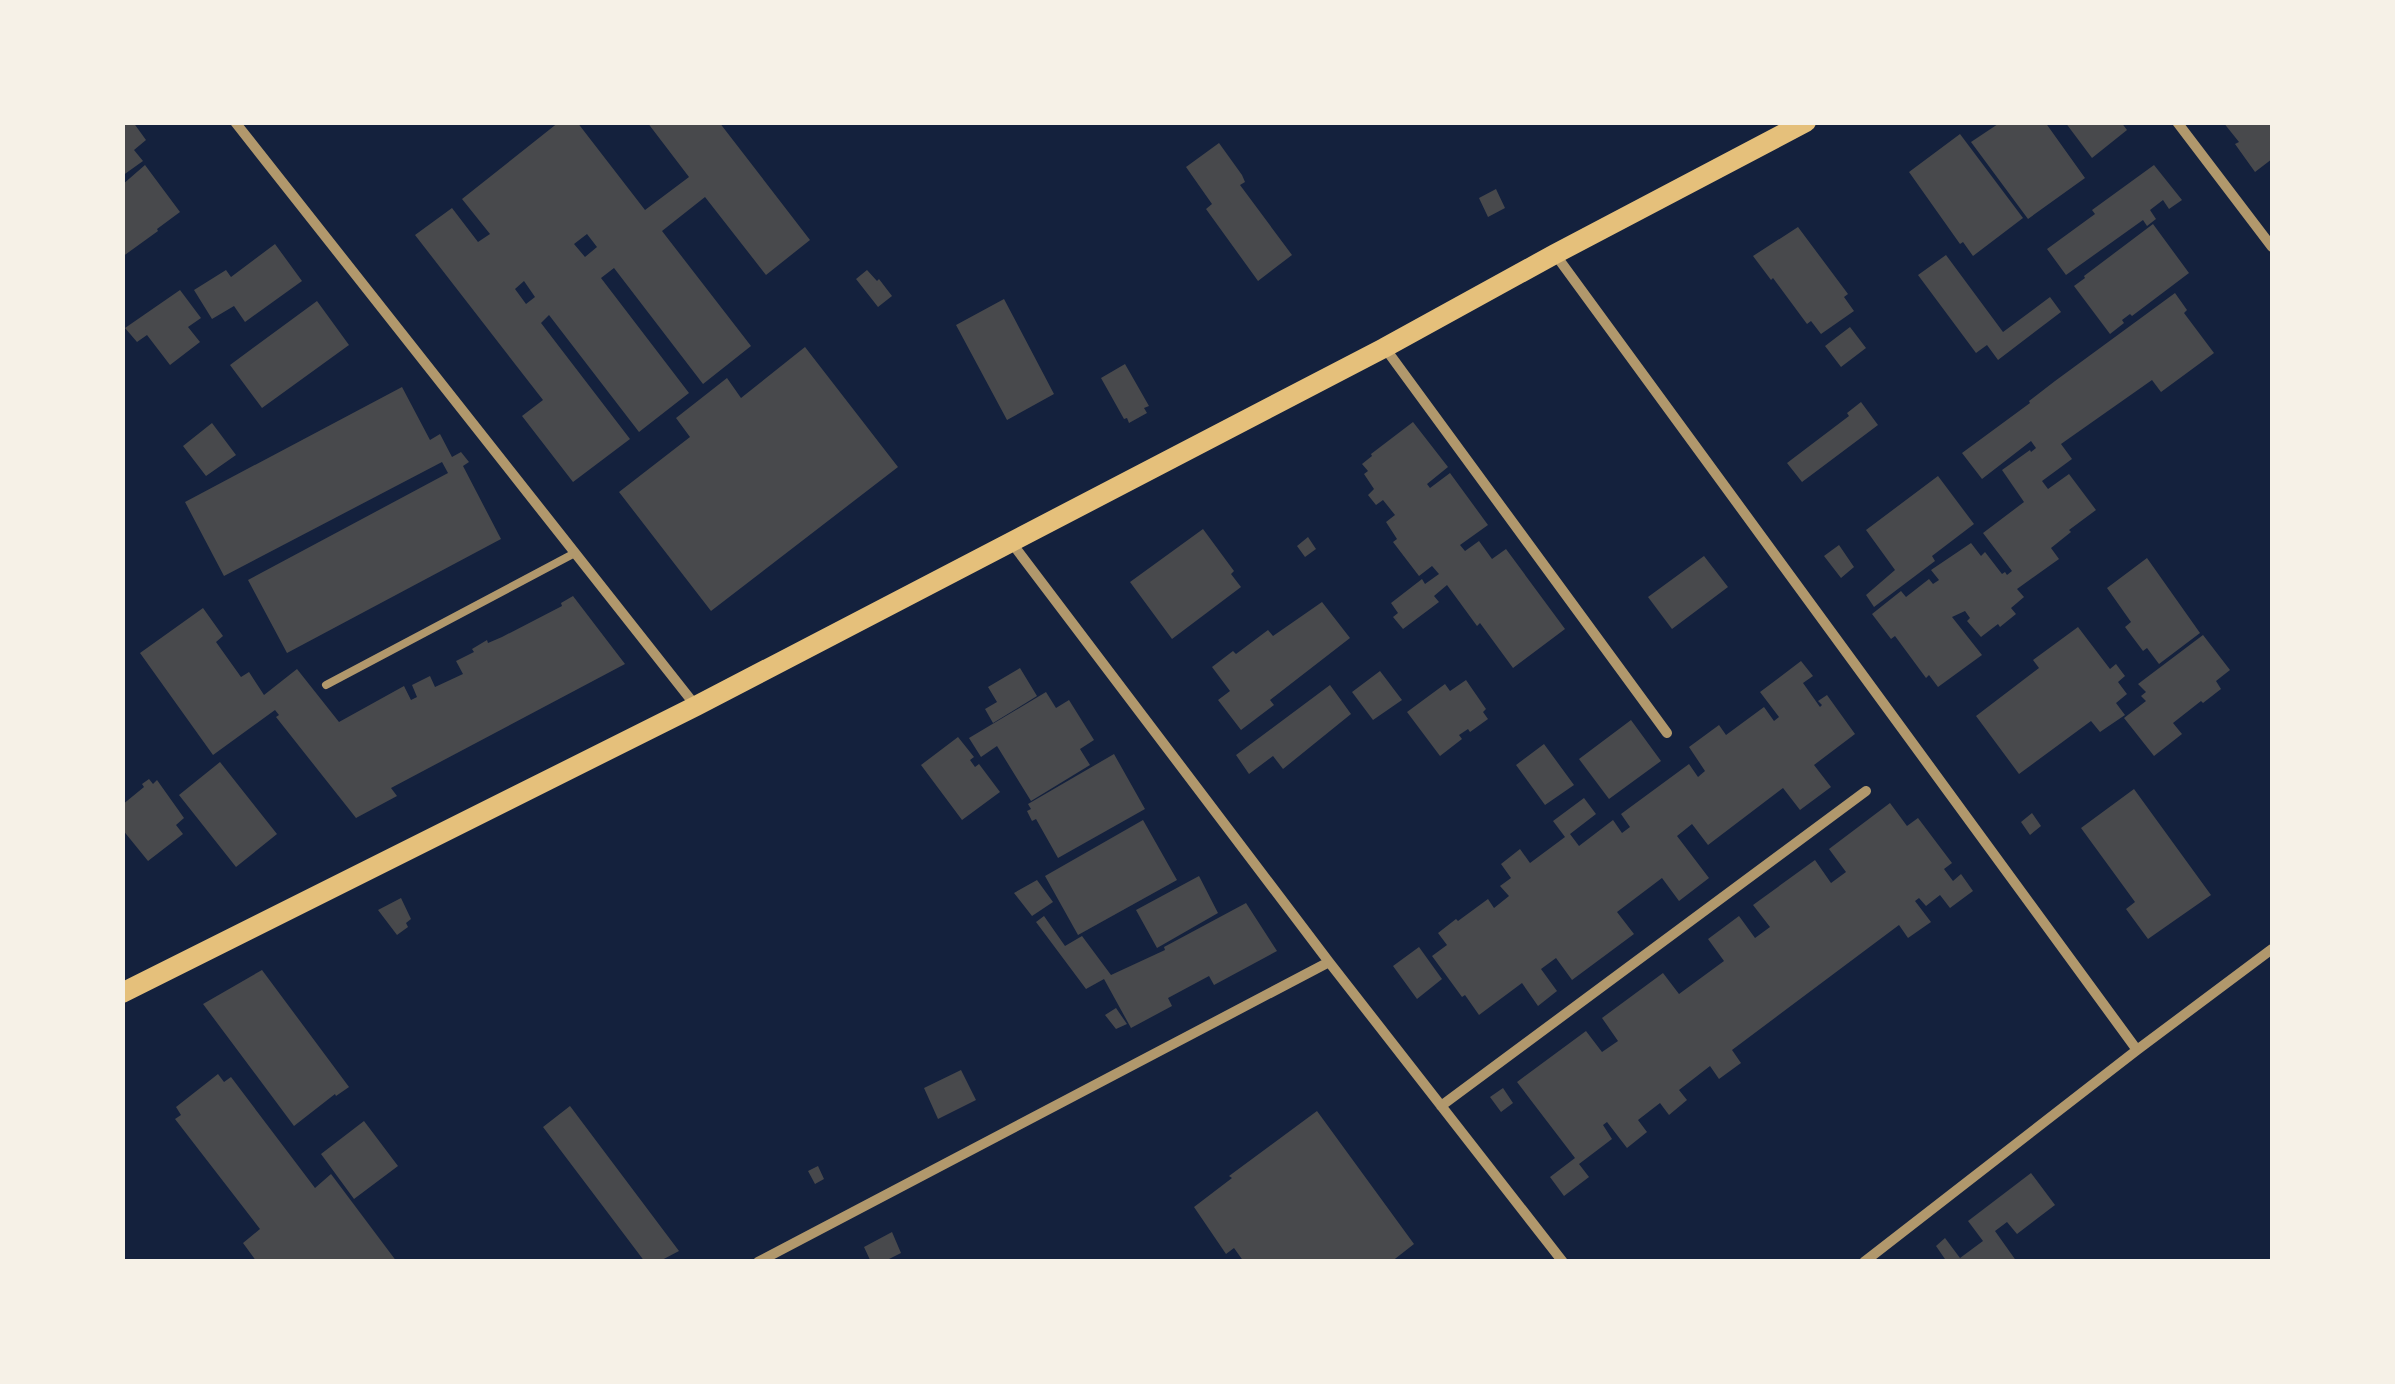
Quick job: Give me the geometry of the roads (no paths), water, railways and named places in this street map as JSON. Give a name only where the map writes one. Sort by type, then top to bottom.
[{"type":"main road","points":[[122,993],[696,706],[1384,348],[1806,122]]},
{"type":"street","points":[[234,122],[696,706]]},
{"type":"street","points":[[2177,122],[2272,246]]},
{"type":"street","points":[[1555,254],[2137,1050]]},
{"type":"street","points":[[1384,348],[1667,732]]},
{"type":"street","points":[[1011,542],[1329,962],[1563,1262]]},
{"type":"street","points":[[1440,1106],[1866,791]]},
{"type":"street","points":[[1864,1262],[2272,949]]},
{"type":"street","points":[[758,1262],[1329,962]]},
{"type":"lane","points":[[326,685],[573,554]]}]
